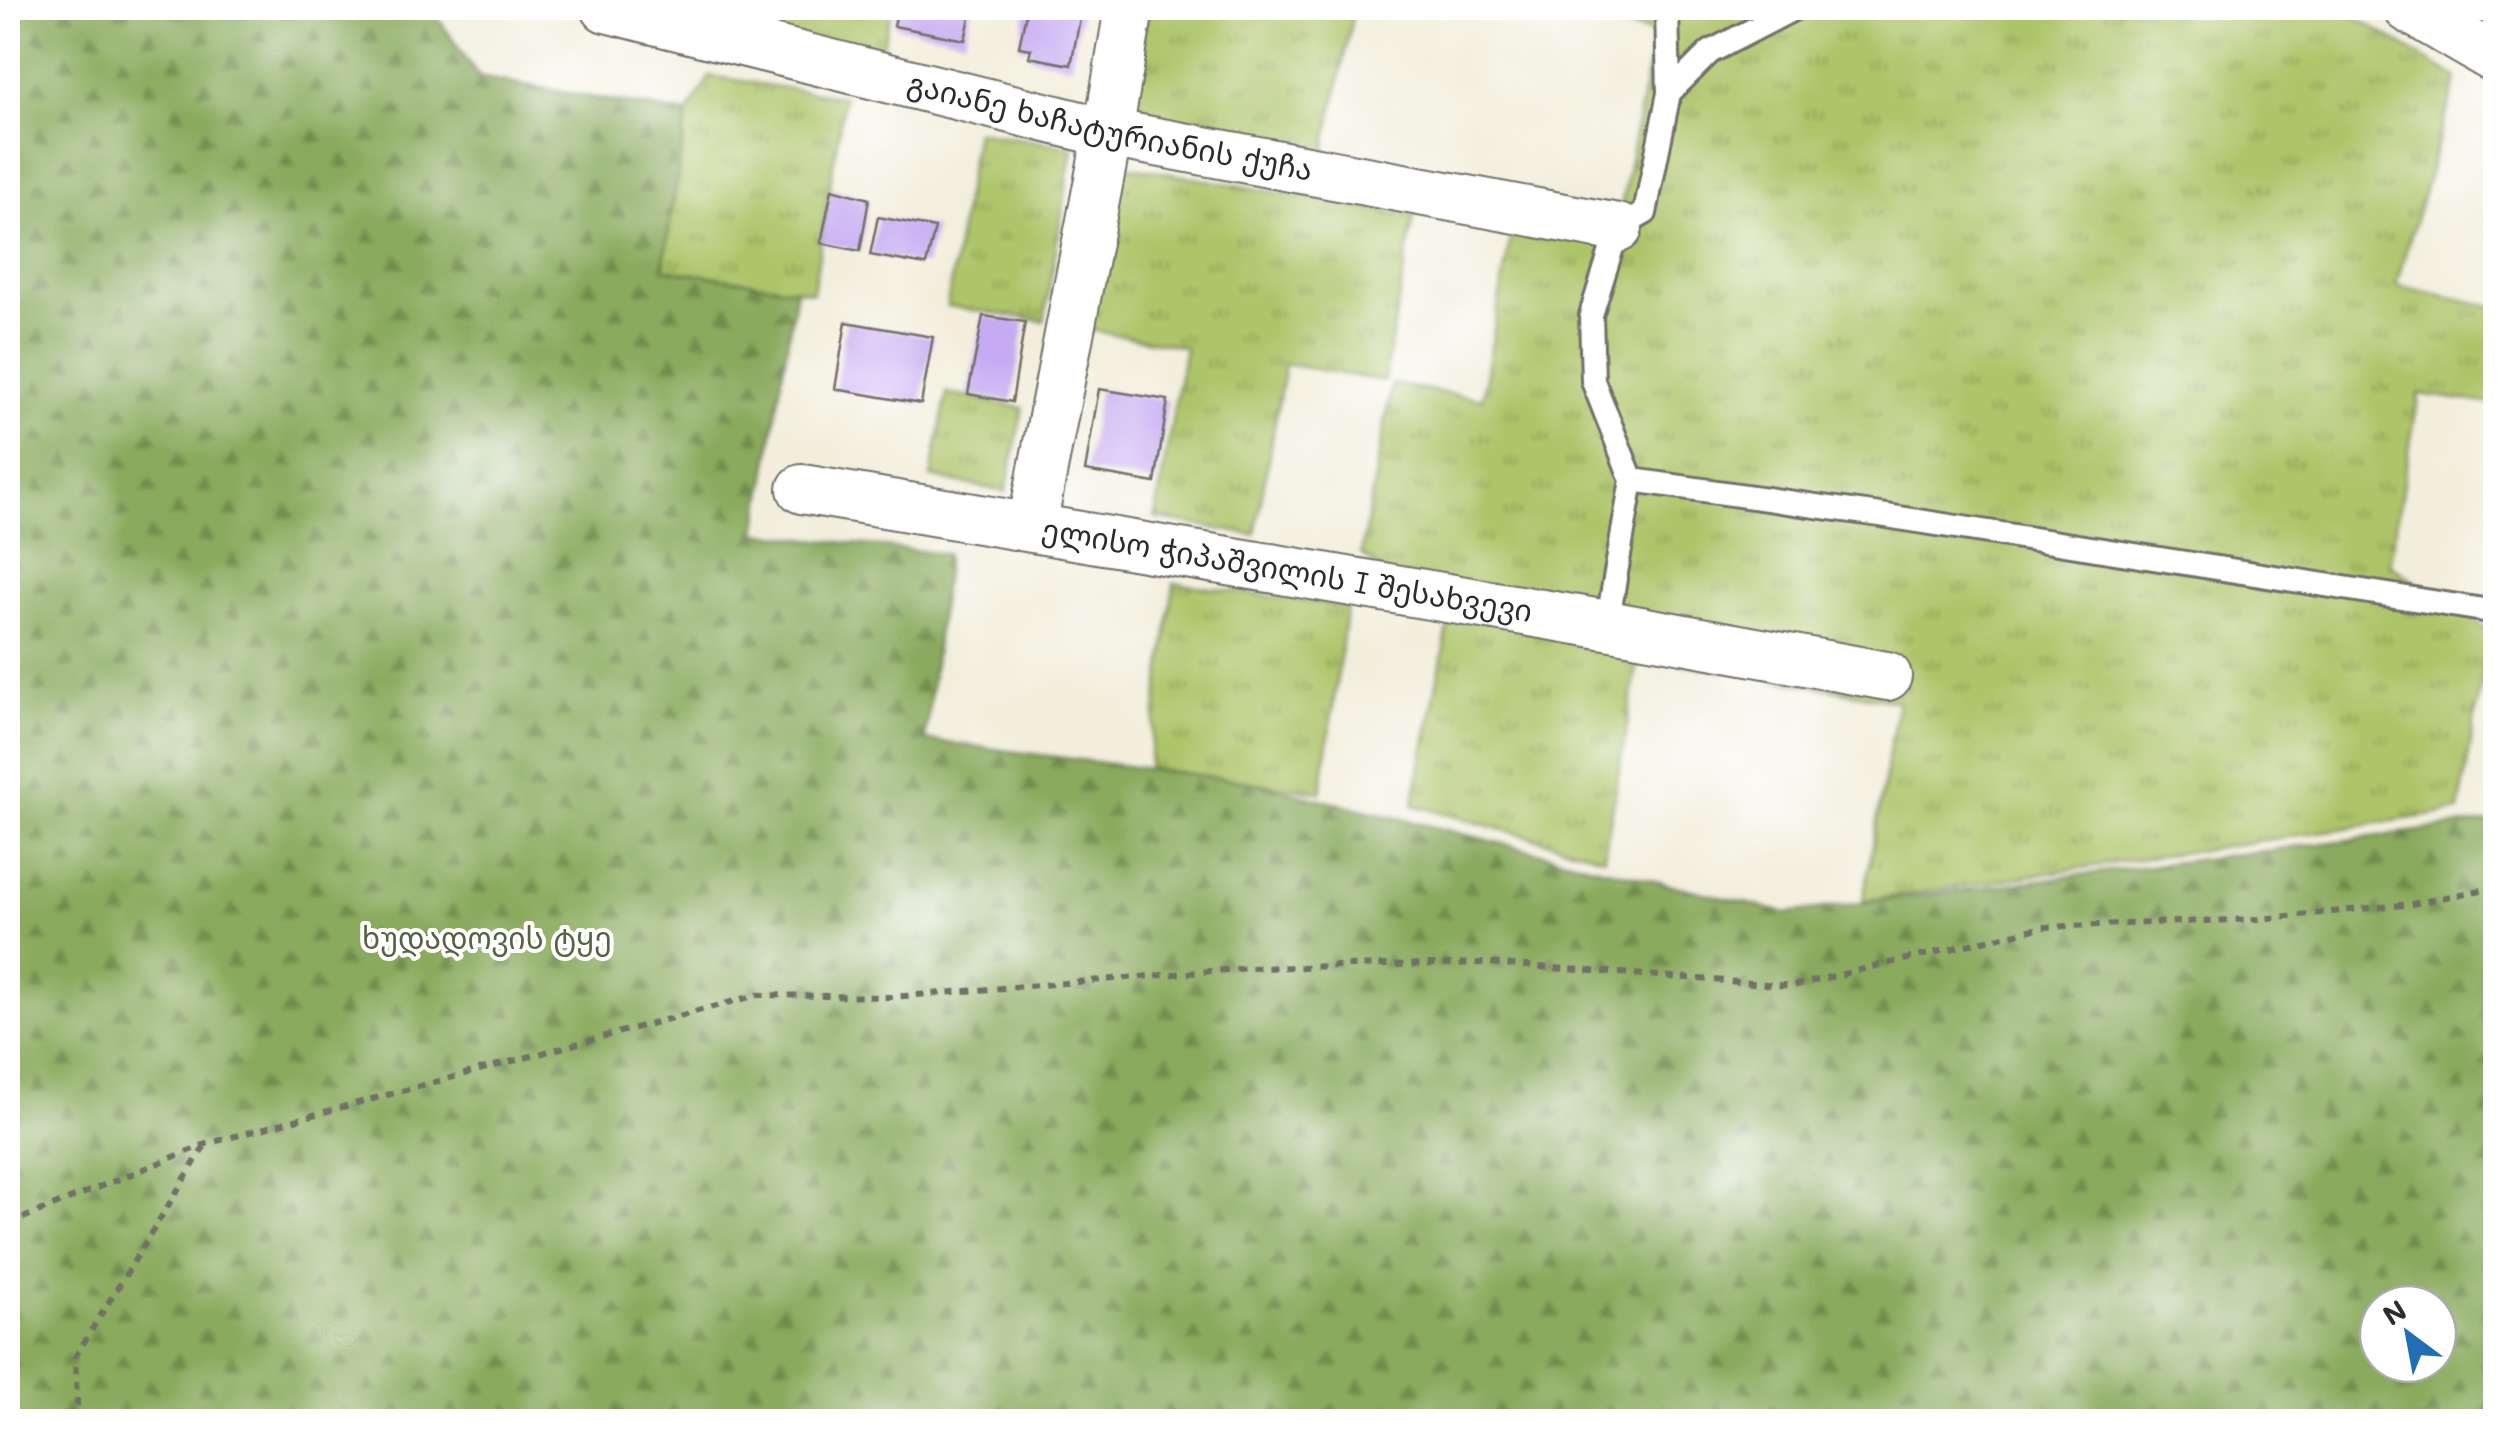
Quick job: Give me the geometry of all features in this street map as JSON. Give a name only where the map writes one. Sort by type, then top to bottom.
[{"type":"street","name":"გაიანე ხაჩატურიანის ქუჩა","points":[[606,8],[1108,133],[1618,228]]},
{"type":"street","name":"ელისო ჭიპაშვილის I შესახვევი","points":[[1129,8],[1032,526],[1888,676]]},
{"type":"street","points":[[2408,8],[2496,59]]},
{"type":"street","points":[[802,488],[1032,526]]},
{"type":"lane","points":[[1607,625],[1632,480],[1593,381],[1591,315],[1618,228],[1645,213],[1669,93],[1667,8]]},
{"type":"lane","points":[[1669,93],[1710,52],[1795,8]]},
{"type":"lane","points":[[1632,480],[2496,612]]},
{"type":"path","points":[[8,1224],[206,1144],[756,996],[892,997],[1250,968],[1487,963],[1792,986],[2043,927],[2259,920],[2412,904],[2496,888]]},
{"type":"path","points":[[78,1422],[75,1357],[206,1144]]},
{"type":"green space","name":"ხუდადოვის ტყე","points":[[8,8],[431,8],[479,77],[687,114],[663,269],[796,289],[757,533],[947,554],[925,740],[1250,782],[1786,913],[2495,821],[2495,1421],[8,1421]]},
{"type":"green space","points":[[743,8],[892,8],[879,61],[738,28]]},
{"type":"green space","points":[[1149,8],[1354,8],[1324,154],[1121,120]]},
{"type":"green space","points":[[1568,8],[2341,8],[2457,78],[2396,285],[2495,307],[2495,404],[2419,394],[2389,564],[2490,631],[2459,811],[1863,901],[1898,701],[1639,656],[1604,857],[1413,805],[1449,622],[1361,554],[1392,384],[1482,399],[1511,233],[1621,207],[1655,32],[1571,16]]},
{"type":"green space","points":[[710,76],[844,97],[813,292],[663,269],[687,114]]},
{"type":"green space","points":[[976,131],[1073,147],[1044,321],[947,306]]},
{"type":"green space","points":[[1114,164],[1414,216],[1384,381],[1285,364],[1255,535],[1155,518],[1185,347],[1084,329]]},
{"type":"green space","points":[[947,393],[1023,408],[1006,492],[931,477]]},
{"type":"green space","points":[[1174,583],[1347,607],[1321,792],[1148,768]]},
{"type":"building","points":[[898,8],[972,8],[965,40],[894,26]]},
{"type":"building","points":[[1027,8],[1082,8],[1071,65],[1029,57],[1031,49],[1019,47]]},
{"type":"building","points":[[832,189],[869,199],[860,251],[821,243]]},
{"type":"building","points":[[878,217],[935,228],[926,265],[870,255]]},
{"type":"building","points":[[983,316],[1025,322],[1012,402],[968,394]]},
{"type":"building","points":[[846,322],[933,337],[921,404],[835,389]]},
{"type":"building","points":[[1099,389],[1168,400],[1155,483],[1085,471]]}]
